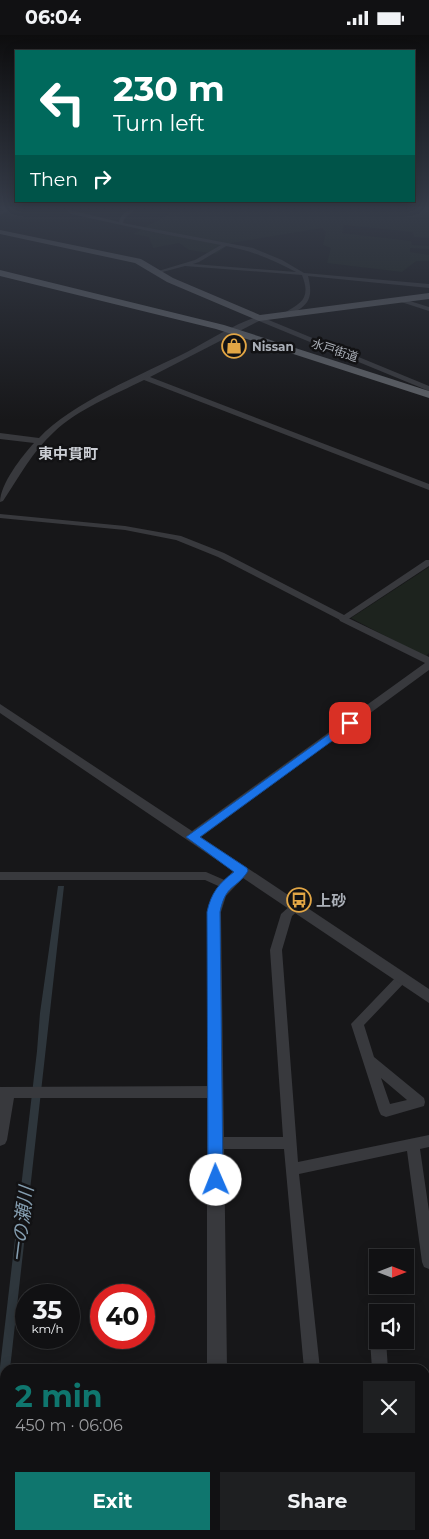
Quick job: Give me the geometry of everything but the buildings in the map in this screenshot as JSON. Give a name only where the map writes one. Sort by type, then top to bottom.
[{"type":"highway","name":"水戸街道","points":[[22,279],[216,329],[232,331],[429,395]]},
{"type":"main road","points":[[171,279],[258,318],[429,296]]},
{"type":"street","points":[[286,314],[303,305],[308,300],[309,295],[306,279]]},
{"type":"street","points":[[367,279],[429,285]]},
{"type":"street","points":[[400,300],[429,309]]},
{"type":"street","points":[[0,499],[29,454],[51,430],[80,411],[258,318],[429,389]]},
{"type":"street","points":[[144,377],[429,487]]},
{"type":"street","points":[[0,436],[39,441]]},
{"type":"street","points":[[0,516],[125,528],[178,538],[220,555],[429,661]]},
{"type":"street","points":[[344,619],[429,563]]},
{"type":"street","points":[[192,837],[429,665]]},
{"type":"street","points":[[0,708],[429,997]]},
{"type":"street","points":[[217,1364],[214,912],[217,897],[225,885],[242,871]]},
{"type":"street","points":[[0,876],[206,876],[225,885]]},
{"type":"street","points":[[296,907],[287,914],[276,950],[292,1169],[312,1364]]},
{"type":"street","points":[[369,1060],[357,1024],[402,978]]},
{"type":"street","points":[[0,1140],[4,1093],[216,1092]]},
{"type":"street","points":[[292,1169],[429,1141]]},
{"type":"street","points":[[215,1143],[291,1143]]},
{"type":"street","points":[[413,1145],[429,1262]]},
{"type":"street","points":[[379,1349],[380,1364]]},
{"type":"shaded area","points":[[429,567],[429,653],[427,655],[429,659],[351,618]]},
{"type":"water","name":"一の瀬川","points":[[58,886],[64,886],[20,1284],[15,1284],[15,1324],[11,1364],[0,1364],[40,1013]]},
{"type":"place","name":"Nissan","points":[[234,346]]},
{"type":"place","name":"上砂","points":[[299,900]]},
{"type":"district","name":"東中貫町","points":[[68,453]]},
{"type":"route","points":[[216,1180],[214,912],[217,897],[225,885],[242,871],[192,837],[350,723]]}]
